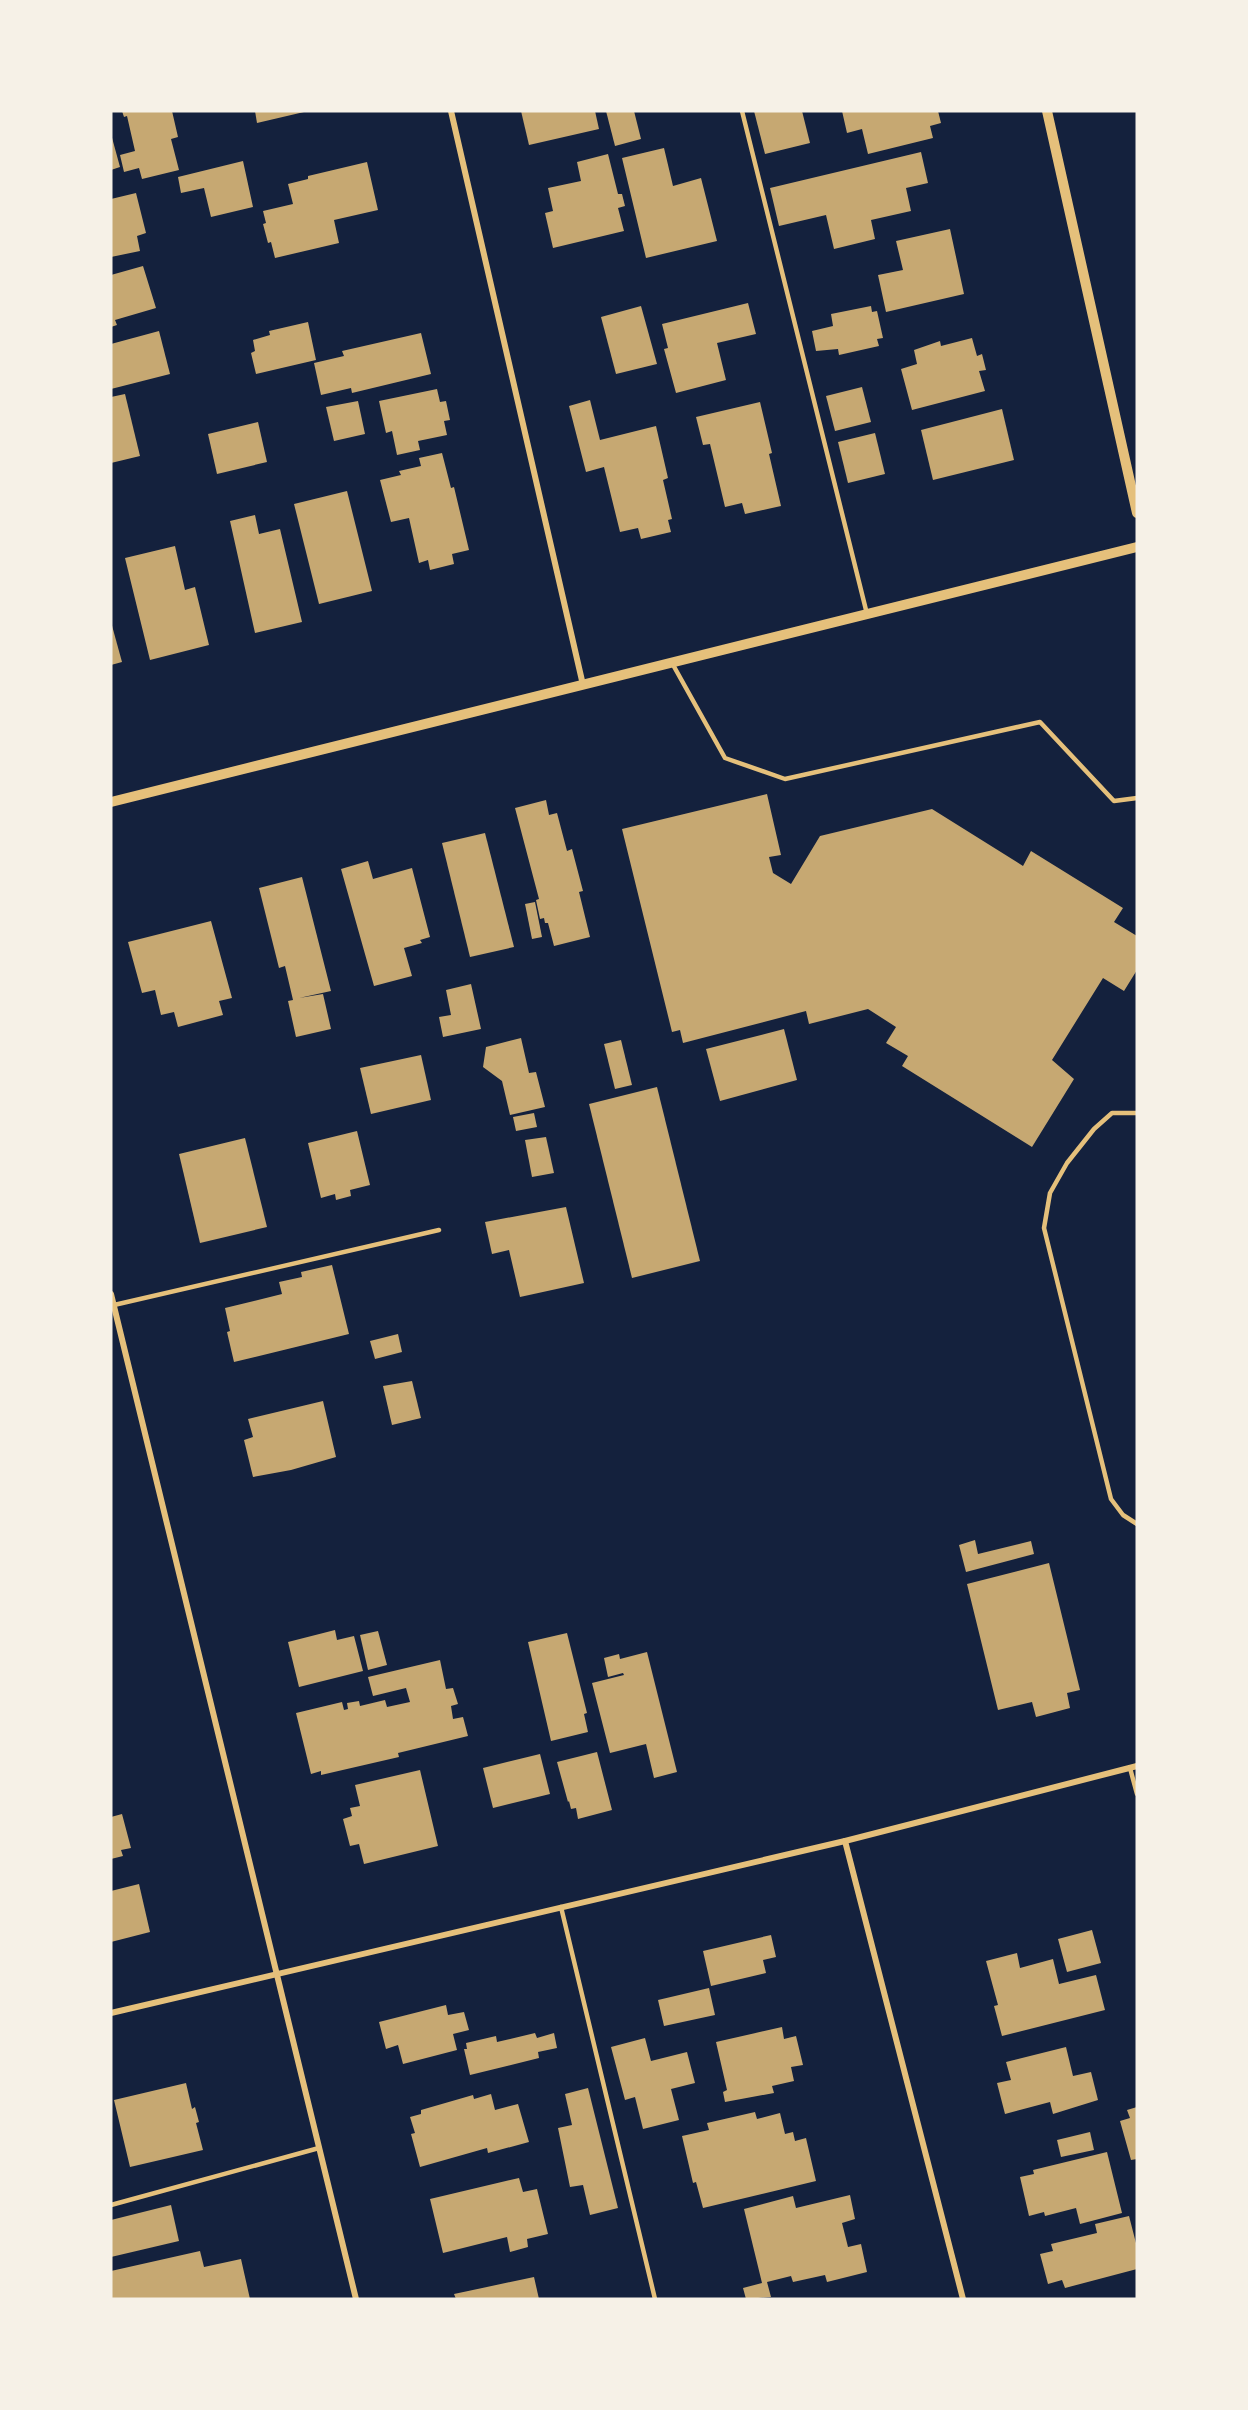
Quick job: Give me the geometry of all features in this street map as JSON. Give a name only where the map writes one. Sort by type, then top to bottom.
[{"type":"street","points":[[451,111],[583,685]]},
{"type":"street","points":[[1047,111],[1137,513]]},
{"type":"street","points":[[111,802],[1137,547]]},
{"type":"street","points":[[111,1294],[356,2299]]},
{"type":"street","points":[[111,2013],[845,1841],[1134,1767]]},
{"type":"street","points":[[845,1841],[963,2299]]},
{"type":"lane","points":[[742,111],[867,614]]},
{"type":"lane","points":[[672,663],[725,758],[785,779],[1040,722],[1114,801],[1137,798]]},
{"type":"lane","points":[[1137,1113],[1112,1113],[1094,1129],[1067,1163],[1050,1193],[1044,1228],[1111,1499],[1123,1515],[1137,1524]]},
{"type":"lane","points":[[114,1305],[439,1230]]},
{"type":"lane","points":[[1134,1767],[1137,1794]]},
{"type":"lane","points":[[561,1907],[655,2299]]},
{"type":"lane","points":[[111,2205],[319,2148]]},
{"type":"building","points":[[122,111],[172,111],[178,137],[171,139],[179,170],[142,179],[139,168],[124,172],[120,155],[135,151],[127,116],[124,117]]},
{"type":"building","points":[[255,111],[304,111],[304,112],[257,123]]},
{"type":"building","points":[[521,111],[595,111],[599,129],[529,145]]},
{"type":"building","points":[[606,111],[634,111],[641,139],[615,146]]},
{"type":"building","points":[[754,111],[802,111],[810,143],[765,154]]},
{"type":"building","points":[[842,111],[938,111],[941,123],[930,126],[933,138],[868,154],[862,129],[847,133]]},
{"type":"building","points":[[111,134],[120,167],[111,170]]},
{"type":"building","points":[[664,148],[673,186],[701,178],[717,241],[646,258],[622,158]]},
{"type":"building","points":[[921,152],[928,183],[906,188],[911,211],[871,220],[875,239],[834,249],[826,215],[779,226],[770,188]]},
{"type":"building","points":[[608,154],[618,194],[622,194],[625,206],[618,208],[624,231],[553,248],[545,213],[553,211],[548,188],[581,181],[577,162]]},
{"type":"building","points":[[243,161],[253,207],[211,217],[204,188],[181,193],[178,177]]},
{"type":"building","points":[[367,162],[378,210],[334,220],[339,243],[275,258],[263,224],[266,223],[263,211],[293,204],[288,184],[308,179],[308,176]]},
{"type":"building","points":[[136,193],[146,233],[137,236],[140,251],[111,257],[111,199]]},
{"type":"building","points":[[950,229],[964,294],[886,312],[878,275],[903,270],[896,241]]},
{"type":"building","points":[[143,266],[156,308],[115,320],[117,325],[111,327],[111,275]]},
{"type":"building","points":[[748,303],[756,334],[717,343],[726,380],[676,393],[664,349],[668,348],[662,324]]},
{"type":"building","points":[[641,306],[657,364],[616,374],[601,317]]},
{"type":"building","points":[[871,306],[872,312],[877,311],[883,338],[877,339],[879,346],[839,355],[838,349],[816,351],[812,331],[833,326],[831,314]]},
{"type":"building","points":[[308,322],[316,360],[256,374],[251,353],[255,351],[253,340],[270,335],[269,331]]},
{"type":"building","points":[[159,331],[170,374],[111,389],[111,344]]},
{"type":"building","points":[[421,333],[431,374],[352,393],[351,388],[321,395],[314,363],[344,356],[342,351]]},
{"type":"building","points":[[972,338],[977,356],[982,354],[986,370],[979,371],[985,391],[912,410],[901,369],[917,364],[914,350],[940,341],[941,346]]},
{"type":"building","points":[[862,387],[871,422],[835,431],[826,396]]},
{"type":"building","points":[[437,389],[440,402],[446,401],[450,420],[444,421],[447,435],[418,441],[420,450],[397,455],[392,431],[386,433],[379,401]]},
{"type":"building","points":[[125,394],[140,456],[111,463],[111,397]]},
{"type":"building","points":[[590,400],[600,440],[656,426],[668,478],[663,480],[672,519],[668,520],[671,532],[641,539],[638,528],[620,532],[604,467],[586,472],[569,406]]},
{"type":"building","points":[[358,401],[365,434],[334,441],[326,407]]},
{"type":"building","points":[[760,402],[781,506],[745,514],[742,503],[725,507],[710,444],[703,445],[696,417]]},
{"type":"building","points":[[1002,409],[1014,460],[933,480],[921,430]]},
{"type":"building","points":[[258,422],[267,462],[217,474],[208,434]]},
{"type":"building","points":[[875,433],[885,474],[848,483],[838,442]]},
{"type":"building","points":[[442,453],[451,488],[454,487],[469,550],[452,554],[454,564],[430,570],[428,560],[419,563],[409,518],[391,522],[380,480],[401,475],[399,471],[421,466],[419,458]]},
{"type":"building","points":[[347,491],[372,591],[319,604],[294,504]]},
{"type":"building","points":[[255,515],[259,534],[280,529],[302,622],[255,633],[230,521]]},
{"type":"building","points":[[175,546],[185,590],[195,587],[209,645],[150,660],[125,558]]},
{"type":"building","points":[[111,622],[122,662],[111,665]]},
{"type":"building","points":[[767,794],[781,855],[769,857],[773,873],[791,884],[820,836],[932,809],[1023,866],[1031,851],[1123,908],[1114,922],[1137,936],[1137,970],[1124,991],[1103,978],[1052,1060],[1074,1079],[1032,1147],[902,1066],[908,1056],[886,1043],[896,1027],[868,1009],[809,1024],[806,1011],[683,1043],[680,1030],[672,1032],[622,829]]},
{"type":"building","points":[[546,800],[549,815],[557,813],[567,851],[572,849],[583,891],[579,892],[590,937],[554,946],[548,923],[545,923],[544,918],[540,919],[536,900],[539,899],[515,808]]},
{"type":"building","points":[[485,833],[514,947],[470,957],[442,843]]},
{"type":"building","points":[[368,861],[373,879],[412,868],[430,937],[420,940],[422,943],[404,948],[412,976],[374,986],[341,869]]},
{"type":"building","points":[[302,877],[331,991],[299,998],[323,994],[331,1029],[296,1037],[288,1001],[293,1000],[285,966],[279,968],[259,888]]},
{"type":"building","points":[[535,902],[542,937],[532,939],[525,904]]},
{"type":"building","points":[[211,921],[232,998],[219,1001],[223,1015],[178,1027],[174,1012],[161,1015],[155,990],[142,993],[128,942]]},
{"type":"building","points":[[471,984],[481,1029],[443,1037],[439,1017],[451,1015],[446,990]]},
{"type":"building","points":[[784,1029],[797,1080],[720,1101],[706,1049]]},
{"type":"building","points":[[521,1038],[529,1073],[536,1072],[545,1107],[510,1115],[502,1081],[483,1067],[486,1047]]},
{"type":"building","points":[[621,1040],[632,1085],[615,1089],[604,1044]]},
{"type":"building","points":[[421,1055],[431,1100],[371,1114],[360,1068]]},
{"type":"building","points":[[657,1087],[700,1261],[632,1278],[589,1104]]},
{"type":"building","points":[[534,1113],[537,1127],[516,1131],[513,1117]]},
{"type":"building","points":[[357,1131],[370,1185],[350,1190],[351,1196],[336,1200],[335,1194],[321,1198],[308,1143]]},
{"type":"building","points":[[546,1137],[554,1173],[532,1177],[525,1140]]},
{"type":"building","points":[[245,1138],[267,1227],[200,1243],[179,1154]]},
{"type":"building","points":[[566,1207],[584,1283],[520,1297],[509,1250],[492,1254],[485,1222]]},
{"type":"building","points":[[332,1265],[349,1334],[234,1362],[227,1332],[230,1331],[225,1308],[282,1294],[279,1282],[302,1277],[301,1272]]},
{"type":"building","points":[[398,1334],[402,1352],[375,1359],[370,1341]]},
{"type":"building","points":[[412,1381],[421,1418],[392,1425],[383,1386]]},
{"type":"building","points":[[323,1401],[336,1457],[291,1470],[253,1477],[244,1440],[253,1437],[248,1419]]},
{"type":"building","points":[[975,1540],[978,1554],[1031,1541],[1034,1554],[966,1572],[959,1545]]},
{"type":"building","points":[[1049,1563],[1080,1690],[1067,1693],[1070,1708],[1036,1717],[1032,1702],[998,1710],[967,1584]]},
{"type":"building","points":[[335,1630],[337,1640],[354,1636],[363,1671],[299,1687],[288,1642]]},
{"type":"building","points":[[378,1631],[387,1665],[368,1670],[360,1635]]},
{"type":"building","points":[[567,1633],[587,1713],[584,1714],[588,1732],[551,1741],[528,1642]]},
{"type":"building","points":[[647,1652],[677,1772],[654,1778],[646,1744],[610,1753],[592,1683],[624,1675],[623,1673],[608,1677],[604,1658],[619,1654],[620,1659]]},
{"type":"building","points":[[440,1660],[446,1689],[453,1688],[458,1704],[451,1706],[453,1719],[463,1717],[468,1736],[398,1753],[399,1757],[321,1775],[321,1771],[311,1774],[296,1713],[342,1702],[344,1710],[348,1709],[347,1703],[359,1701],[360,1706],[385,1700],[387,1707],[410,1702],[406,1688],[373,1696],[368,1677]]},
{"type":"building","points":[[597,1752],[612,1810],[578,1819],[576,1808],[571,1809],[568,1802],[557,1762]]},
{"type":"building","points":[[540,1754],[550,1794],[493,1808],[483,1768]]},
{"type":"building","points":[[420,1770],[438,1846],[364,1864],[359,1844],[350,1846],[343,1819],[352,1816],[350,1808],[360,1806],[355,1785]]},
{"type":"building","points":[[122,1814],[131,1848],[121,1850],[123,1856],[111,1859],[111,1817]]},
{"type":"building","points":[[139,1884],[150,1932],[111,1942],[111,1891]]},
{"type":"building","points":[[1092,1930],[1101,1963],[1067,1972],[1058,1939]]},
{"type":"building","points":[[771,1935],[776,1957],[763,1960],[766,1973],[711,1986],[703,1951]]},
{"type":"building","points":[[1017,1953],[1020,1968],[1053,1959],[1059,1984],[1096,1975],[1105,2010],[1002,2036],[994,2006],[998,2005],[986,1961]]},
{"type":"building","points":[[709,1988],[715,2015],[664,2026],[658,2000]]},
{"type":"building","points":[[446,2005],[448,2015],[464,2012],[469,2030],[453,2034],[457,2050],[403,2064],[398,2045],[386,2049],[379,2022]]},
{"type":"building","points":[[782,2027],[784,2039],[796,2036],[803,2065],[791,2067],[794,2081],[772,2086],[774,2093],[725,2102],[723,2092],[727,2090],[716,2042]]},
{"type":"building","points":[[535,2033],[537,2038],[554,2033],[557,2048],[538,2052],[539,2058],[470,2075],[464,2049],[467,2049],[466,2043],[496,2036],[497,2042]]},
{"type":"building","points":[[645,2038],[651,2061],[687,2052],[695,2083],[671,2089],[679,2120],[643,2129],[635,2097],[625,2100],[611,2047]]},
{"type":"building","points":[[1066,2047],[1073,2076],[1091,2072],[1098,2100],[1053,2114],[1050,2102],[1005,2114],[997,2083],[1011,2080],[1006,2062]]},
{"type":"building","points":[[186,2083],[192,2109],[195,2107],[199,2122],[196,2123],[203,2150],[130,2167],[114,2100]]},
{"type":"building","points":[[588,2088],[618,2208],[590,2215],[583,2185],[570,2187],[558,2128],[572,2125],[565,2094]]},
{"type":"building","points":[[491,2094],[495,2110],[518,2104],[529,2142],[488,2153],[487,2148],[420,2167],[411,2134],[415,2133],[410,2117],[421,2114],[421,2110],[473,2095],[474,2099]]},
{"type":"building","points":[[1137,2107],[1137,2159],[1131,2160],[1120,2121],[1130,2118],[1127,2110]]},
{"type":"building","points":[[755,2112],[757,2119],[780,2113],[785,2134],[793,2132],[795,2141],[806,2138],[816,2181],[703,2208],[696,2182],[693,2183],[682,2136],[709,2130],[707,2123]]},
{"type":"building","points":[[1090,2132],[1094,2150],[1061,2157],[1057,2140]]},
{"type":"building","points":[[1107,2152],[1122,2213],[1080,2224],[1076,2208],[1045,2216],[1044,2212],[1029,2216],[1020,2177],[1034,2174],[1033,2170]]},
{"type":"building","points":[[519,2178],[523,2192],[537,2189],[548,2234],[527,2239],[528,2247],[510,2252],[507,2237],[443,2253],[430,2199]]},
{"type":"building","points":[[850,2195],[855,2219],[842,2223],[848,2247],[861,2244],[867,2272],[827,2282],[825,2275],[793,2282],[791,2276],[767,2282],[771,2297],[746,2299],[743,2288],[762,2283],[744,2209],[793,2196],[796,2208]]},
{"type":"building","points":[[171,2205],[179,2241],[111,2257],[111,2220]]},
{"type":"building","points":[[1129,2216],[1137,2247],[1137,2269],[1065,2288],[1062,2280],[1048,2284],[1040,2254],[1053,2251],[1051,2244],[1097,2233],[1095,2224]]},
{"type":"building","points":[[200,2251],[204,2267],[241,2259],[250,2299],[111,2299],[111,2271]]},
{"type":"building","points":[[534,2277],[539,2299],[456,2299],[454,2294]]}]
